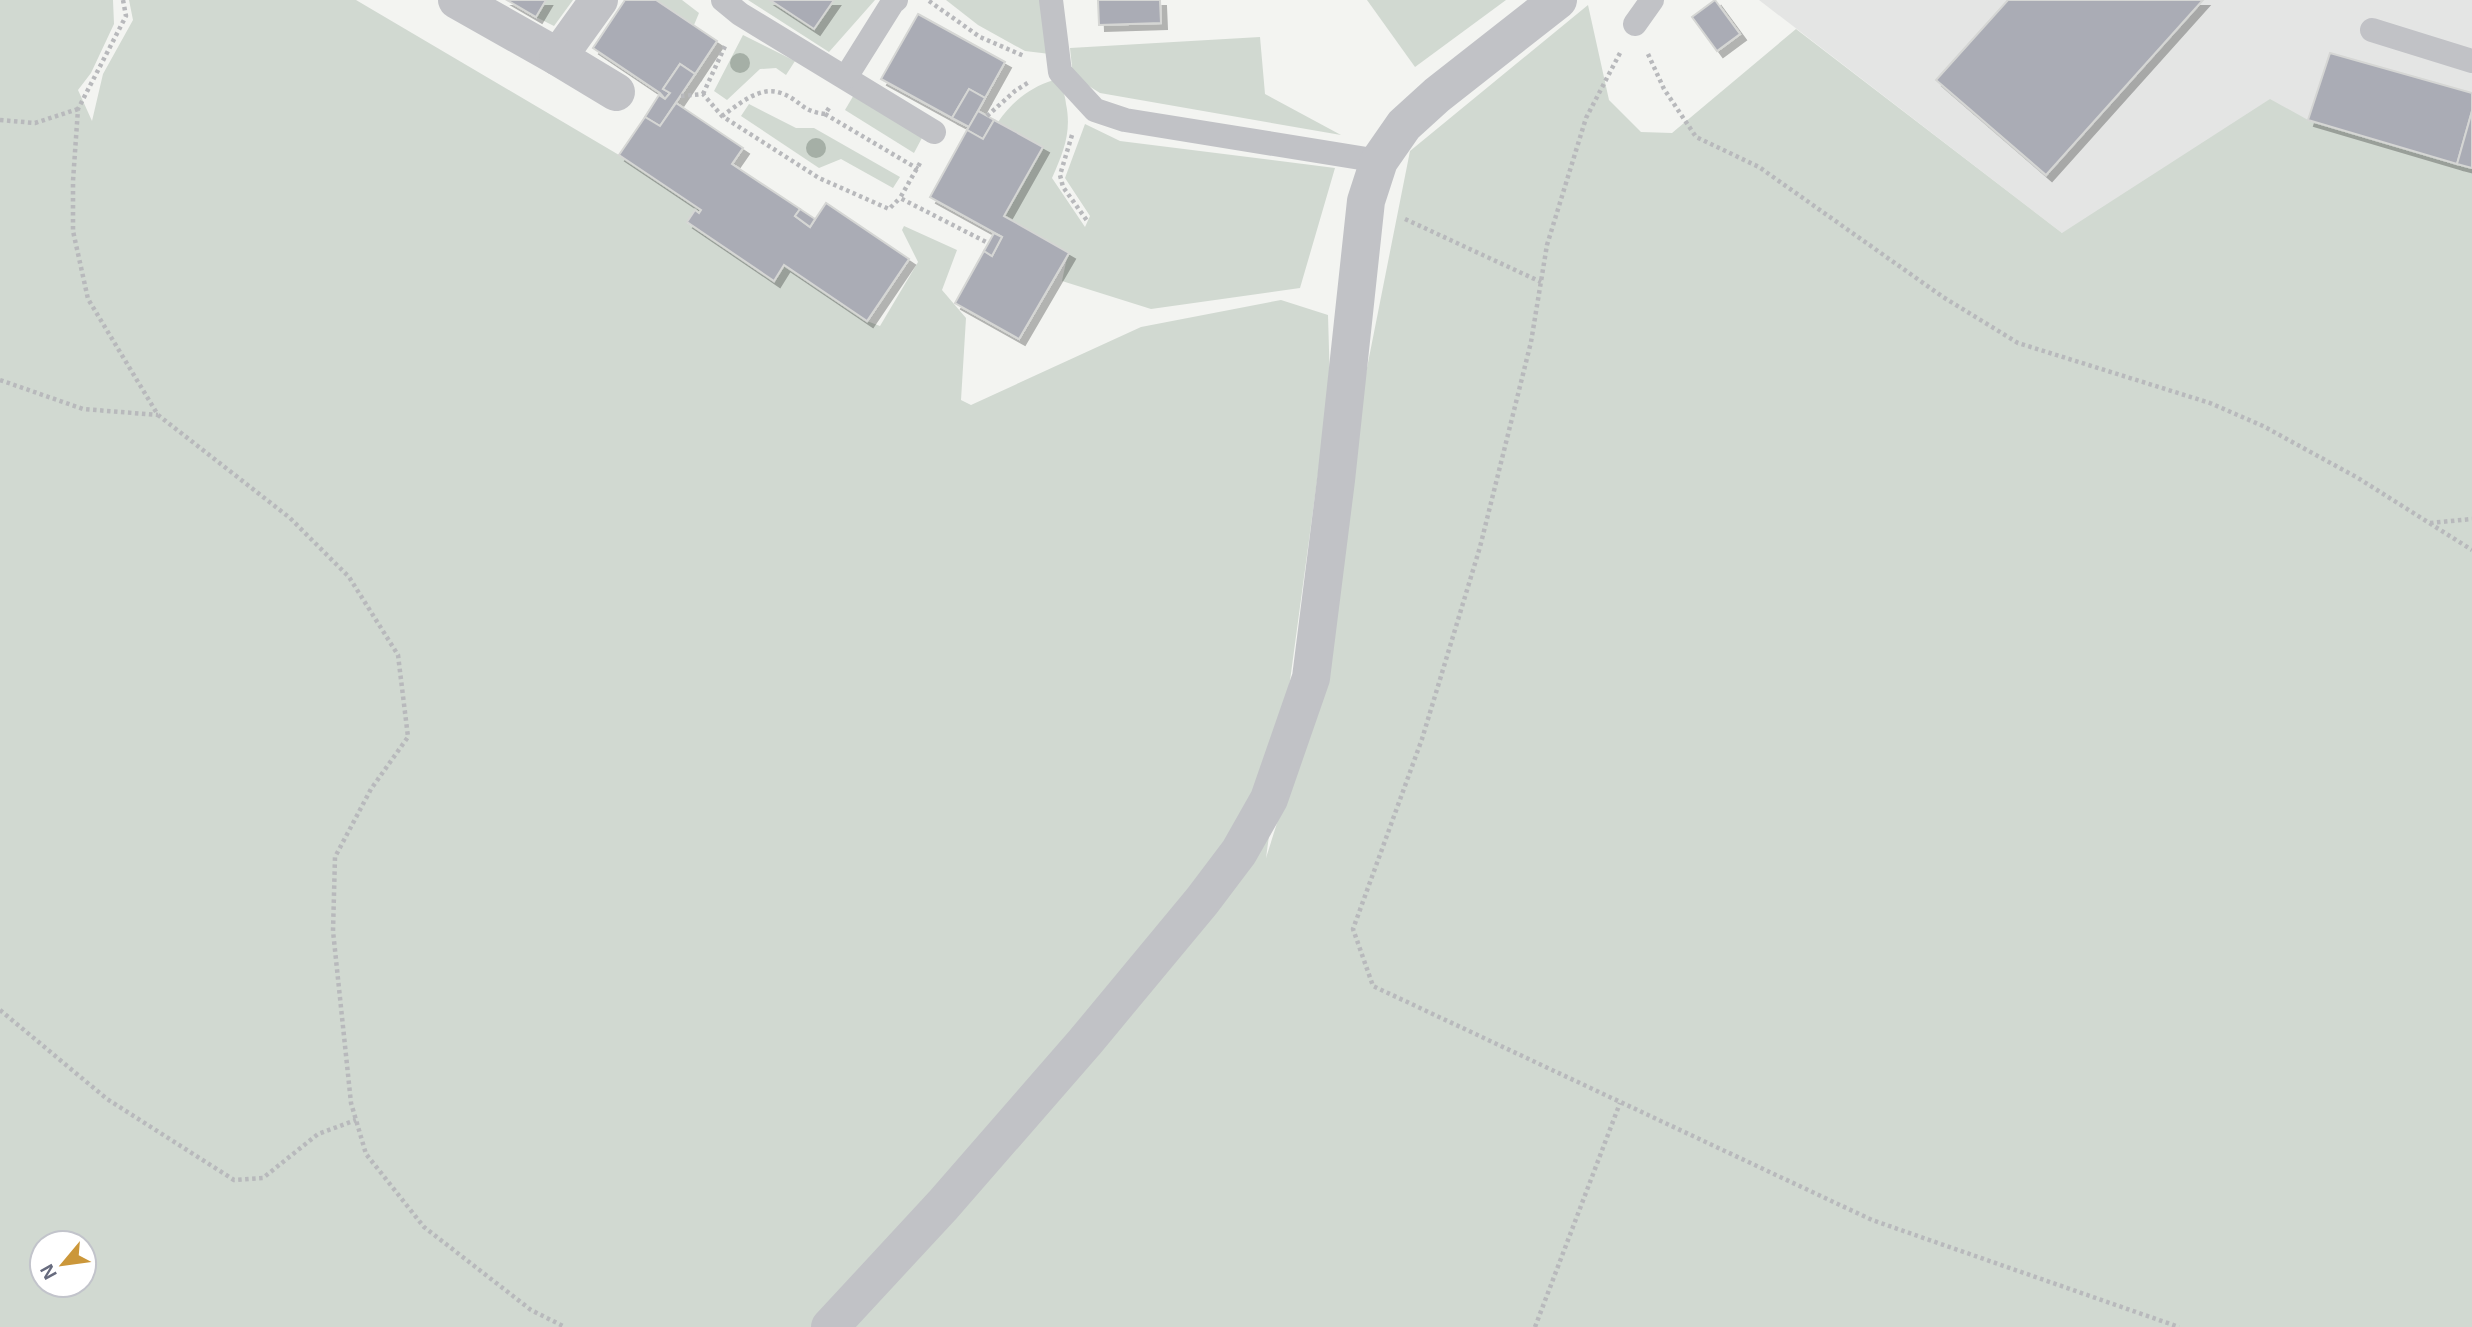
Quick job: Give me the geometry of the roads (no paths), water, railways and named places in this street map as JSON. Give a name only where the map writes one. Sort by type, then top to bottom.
[{"type":"street","points":[[457,0],[617,92]]},
{"type":"street","points":[[558,57],[598,0]]},
{"type":"street","points":[[830,1327],[943,1205],[1086,1042],[1239,852],[1269,799],[1311,678],[1336,480],[1366,201],[1379,161],[1404,125],[1437,94],[1558,0]]},
{"type":"lane","points":[[846,77],[893,2],[897,0]]},
{"type":"lane","points":[[1051,0],[1060,72],[1095,110],[1125,120],[1379,161]]},
{"type":"lane","points":[[1635,24],[1652,0]]},
{"type":"lane","points":[[732,7],[934,132]]},
{"type":"lane","points":[[2372,30],[2472,61]]}]
